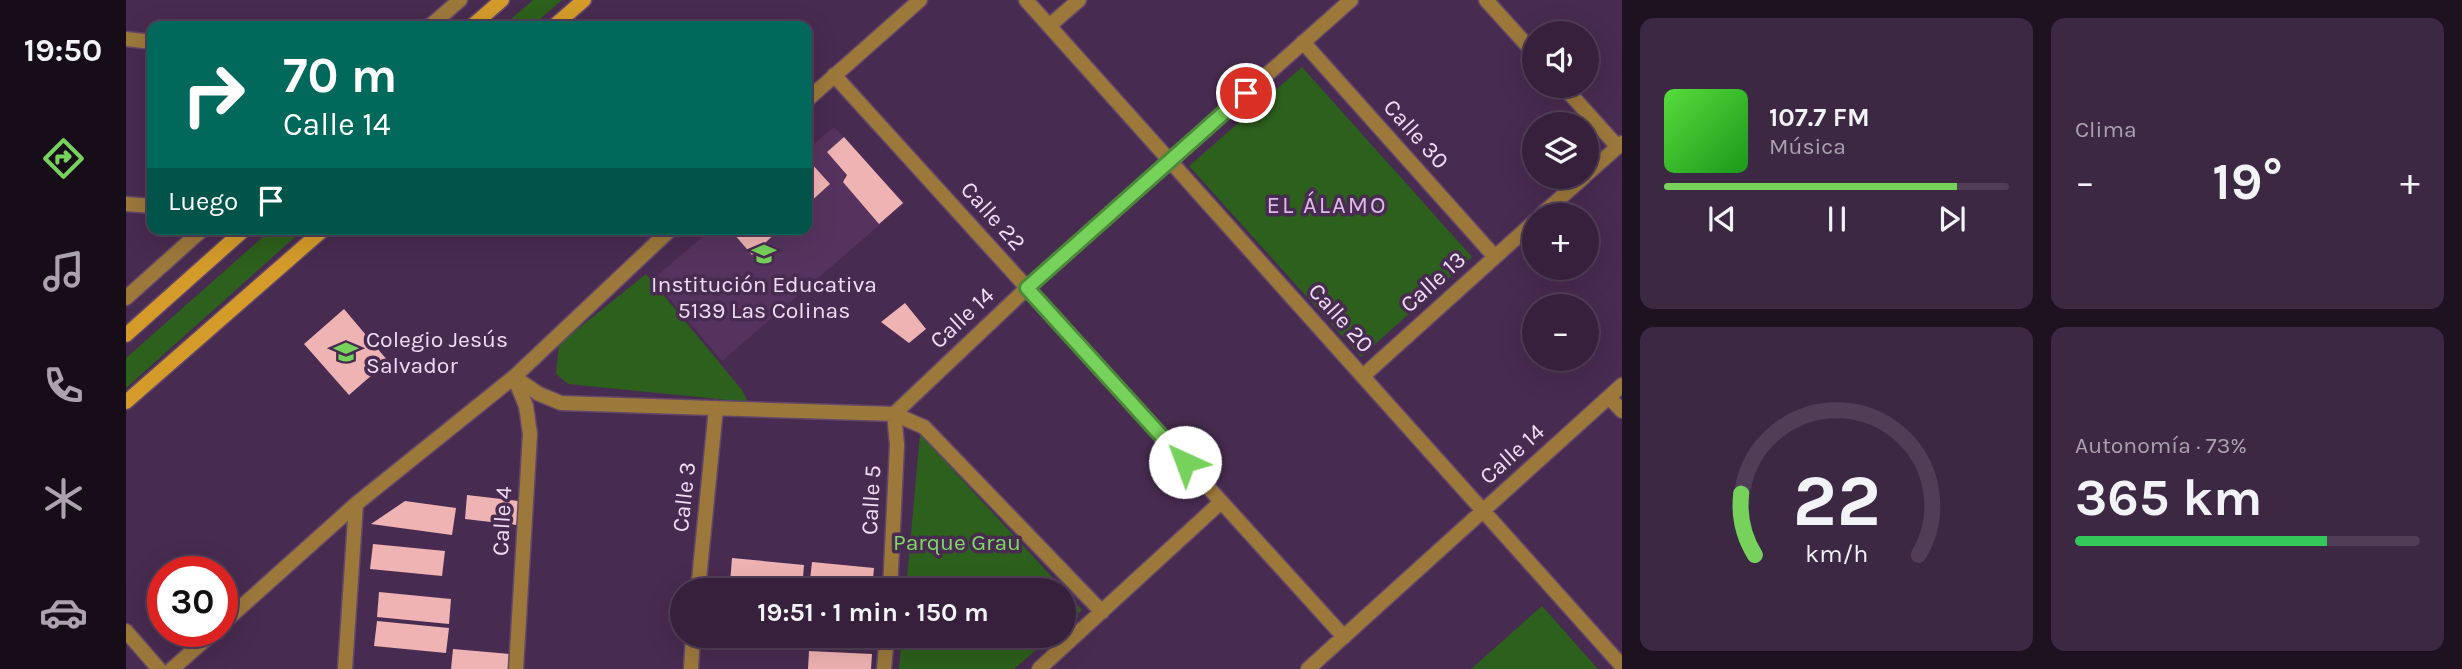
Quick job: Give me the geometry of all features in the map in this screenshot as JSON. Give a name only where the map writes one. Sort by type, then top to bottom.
[{"type":"main road","points":[[478,21],[502,0]]},
{"type":"main road","points":[[560,21],[584,0]]},
{"type":"main road","points":[[126,335],[238,235]]},
{"type":"main road","points":[[126,402],[317,235]]},
{"type":"street","points":[[436,21],[460,0]]},
{"type":"street","points":[[812,95],[920,0]]},
{"type":"street","name":"Calle 20","points":[[1026,0],[1622,666]]},
{"type":"street","points":[[1049,26],[1079,0]]},
{"type":"street","name":"Calle 14","points":[[894,414],[1027,288],[1351,0]]},
{"type":"street","points":[[1486,0],[1522,40]]},
{"type":"street","points":[[126,39],[147,41]]},
{"type":"street","name":"Calle 30","points":[[1303,42],[1494,257]]},
{"type":"street","name":"Calle 22","points":[[834,75],[1344,637]]},
{"type":"street","points":[[1575,98],[1620,145],[1599,164]]},
{"type":"street","points":[[1554,203],[1570,189]]},
{"type":"street","points":[[126,204],[147,206]]},
{"type":"street","name":"Calle 13","points":[[1363,376],[1522,232]]},
{"type":"street","points":[[126,298],[196,235]]},
{"type":"street","points":[[238,610],[356,504],[514,377],[665,235]]},
{"type":"street","points":[[514,377],[539,394],[561,403],[894,414],[924,428],[1102,612]]},
{"type":"street","name":"Calle 4","points":[[514,377],[526,406],[530,434],[516,669]]},
{"type":"street","name":"Calle 14","points":[[1308,669],[1622,385]]},
{"type":"street","points":[[1609,397],[1622,411]]},
{"type":"street","name":"Calle 3","points":[[699,578],[716,408]]},
{"type":"street","name":"Calle 5","points":[[891,578],[897,445],[894,414]]},
{"type":"street","points":[[1039,669],[1221,502]]},
{"type":"street","points":[[345,669],[356,504]]},
{"type":"street","points":[[126,631],[159,669]]},
{"type":"street","points":[[173,669],[197,647]]},
{"type":"street","points":[[691,669],[692,648]]},
{"type":"street","points":[[884,669],[886,648]]},
{"type":"shaded area","name":"Institución Educativa 5139 Las Colinas","points":[[834,127],[905,203],[722,361],[653,279],[705,235],[812,235],[812,146]]},
{"type":"green space","points":[[533,0],[562,0],[538,21],[509,21]]},
{"type":"green space","points":[[1302,67],[1472,257],[1361,357],[1189,166]]},
{"type":"green space","points":[[265,235],[297,235],[126,388],[126,358]]},
{"type":"green space","points":[[646,274],[742,390],[748,402],[568,384],[556,374],[559,344]]},
{"type":"green space","name":"Parque Grau","points":[[920,434],[1053,578],[907,578]]},
{"type":"green space","points":[[1076,603],[1082,610],[1076,615]]},
{"type":"green space","points":[[1542,606],[1598,669],[1471,669]]},
{"type":"green space","points":[[901,648],[1038,648],[1014,669],[899,669]]},
{"type":"building","points":[[844,137],[903,203],[879,224],[843,182],[847,175],[827,152]]},
{"type":"building","points":[[812,164],[830,184],[812,200]]},
{"type":"building","points":[[735,235],[774,235],[752,255]]},
{"type":"building","points":[[905,303],[926,329],[909,343],[881,322]]},
{"type":"building","name":"Colegio Jesús Salvador","points":[[344,309],[388,361],[349,395],[304,344]]},
{"type":"building","points":[[467,495],[519,501],[517,525],[465,519]]},
{"type":"building","points":[[405,501],[456,508],[452,535],[371,524]]},
{"type":"building","points":[[373,544],[445,551],[442,576],[370,569]]},
{"type":"building","points":[[732,558],[804,565],[803,578],[730,578]]},
{"type":"building","points":[[812,562],[874,568],[873,578],[810,578]]},
{"type":"building","points":[[379,592],[451,599],[449,624],[377,617]]},
{"type":"building","points":[[377,621],[449,628],[446,653],[374,646]]},
{"type":"building","points":[[453,649],[510,654],[509,669],[451,669]]},
{"type":"building","points":[[809,651],[872,654],[871,669],[808,669]]},
{"type":"place","name":"Institución Educativa 5139 Las Colinas","points":[[764,254]]},
{"type":"place","name":"Colegio Jesús Salvador","points":[[346,352]]},
{"type":"district","name":"EL ÁLAMO","points":[[1327,205]]},
{"type":"route","points":[[1185,462],[1027,288],[1246,93]]}]
